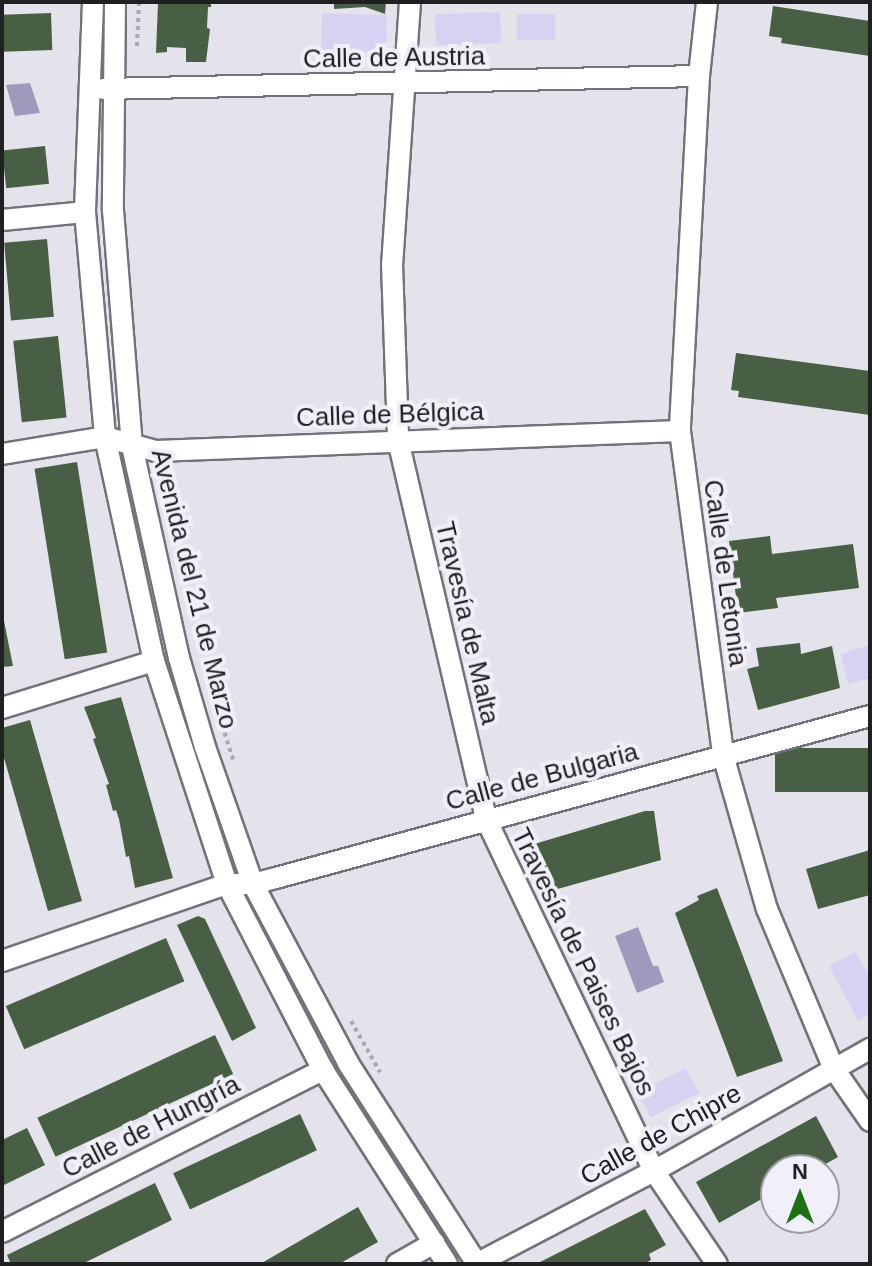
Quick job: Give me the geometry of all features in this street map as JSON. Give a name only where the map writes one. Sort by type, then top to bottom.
[{"type":"street","name":"Avenida del 21 de Marzo","points":[[93,2],[85,212],[105,437],[154,661],[227,884],[323,1070],[447,1264]]},
{"type":"street","name":"Avenida del 21 de Marzo","points":[[115,2],[113,210],[132,446],[179,658],[205,747],[253,884],[348,1063],[477,1264]]},
{"type":"street","name":"Travesía de Malta","points":[[410,2],[392,264],[398,440],[486,819]]},
{"type":"street","name":"Calle de Letonia","points":[[707,2],[699,76],[680,431],[723,755],[767,909],[834,1069],[870,1121]]},
{"type":"street","name":"Calle de Austria","points":[[91,89],[699,76]]},
{"type":"street","points":[[2,220],[85,212]]},
{"type":"street","name":"Calle de Bélgica","points":[[105,437],[156,451],[680,431]]},
{"type":"street","points":[[2,454],[105,437]]},
{"type":"street","points":[[2,708],[154,661]]},
{"type":"street","name":"Calle de Bulgaria","points":[[2,961],[227,884],[253,884],[870,716]]},
{"type":"street","name":"Travesía de Paises Bajos","points":[[486,819],[654,1171],[717,1264]]},
{"type":"street","name":"Calle de Chipre","points":[[477,1264],[654,1171],[870,1049]]},
{"type":"street","name":"Calle de Hungría","points":[[2,1232],[323,1070]]},
{"type":"street","points":[[397,1264],[434,1243]]},
{"type":"path","points":[[137,48],[139,2]]},
{"type":"path","points":[[217,708],[236,767]]},
{"type":"path","points":[[350,1019],[381,1072]]},
{"type":"shaded area","points":[[500,12],[501,43],[436,45],[435,14]]},
{"type":"shaded area","points":[[322,13],[387,15],[386,52],[321,50]]},
{"type":"shaded area","points":[[517,14],[555,14],[555,40],[517,40]]},
{"type":"shaded area","points":[[30,83],[40,113],[15,116],[6,85]]},
{"type":"shaded area","points":[[870,645],[870,678],[848,684],[841,654]]},
{"type":"shaded area","points":[[638,927],[653,966],[658,966],[664,982],[637,993],[615,936]]},
{"type":"shaded area","points":[[855,952],[870,976],[870,1013],[858,1021],[829,966]]},
{"type":"shaded area","points":[[686,1068],[699,1093],[651,1117],[638,1093]]},
{"type":"building","points":[[158,2],[211,2],[211,7],[208,7],[207,28],[210,29],[206,62],[186,62],[186,48],[167,47],[167,52],[156,53]]},
{"type":"building","points":[[334,2],[386,2],[385,14],[365,7],[334,9]]},
{"type":"building","points":[[773,6],[870,21],[870,56],[781,43],[782,38],[769,36]]},
{"type":"building","points":[[51,13],[52,50],[3,52],[2,15]]},
{"type":"building","points":[[45,146],[49,184],[6,188],[2,150]]},
{"type":"building","points":[[47,239],[54,317],[11,320],[4,243]]},
{"type":"building","points":[[58,336],[67,418],[22,422],[13,341]]},
{"type":"building","points":[[736,353],[870,371],[870,415],[738,397],[739,391],[731,390]]},
{"type":"building","points":[[77,462],[107,653],[65,659],[35,469]]},
{"type":"building","points":[[770,536],[772,554],[853,544],[859,588],[776,598],[778,608],[738,613],[729,541]]},
{"type":"building","points":[[2,611],[13,666],[2,667]]},
{"type":"building","points":[[800,643],[801,654],[832,646],[840,688],[758,710],[747,669],[759,666],[756,648]]},
{"type":"building","points":[[121,697],[173,878],[135,888],[119,819],[116,810],[113,811],[106,785],[109,784],[84,707]]},
{"type":"building","points":[[30,720],[82,901],[48,911],[2,751],[2,728]]},
{"type":"building","points":[[775,748],[870,748],[870,792],[775,792]]},
{"type":"building","points":[[654,811],[661,860],[547,892],[545,885],[540,886],[531,845]]},
{"type":"building","points":[[870,850],[870,895],[818,909],[806,869]]},
{"type":"building","points":[[717,888],[783,1061],[737,1077],[675,913],[699,900],[697,896]]},
{"type":"building","points":[[198,916],[205,919],[256,1028],[232,1041],[177,925]]},
{"type":"building","points":[[166,938],[184,981],[24,1049],[6,1006]]},
{"type":"building","points":[[215,1035],[233,1074],[56,1157],[37,1118]]},
{"type":"building","points":[[300,1114],[317,1150],[190,1209],[173,1173]]},
{"type":"building","points":[[816,1116],[836,1154],[760,1154],[760,1200],[719,1223],[696,1182]]},
{"type":"building","points":[[27,1128],[45,1165],[2,1186],[2,1140]]},
{"type":"building","points":[[155,1183],[172,1220],[82,1264],[11,1264],[7,1255]]},
{"type":"building","points":[[358,1207],[378,1242],[339,1264],[260,1264]]},
{"type":"building","points":[[645,1209],[666,1245],[649,1254],[651,1260],[644,1264],[536,1264]]}]
